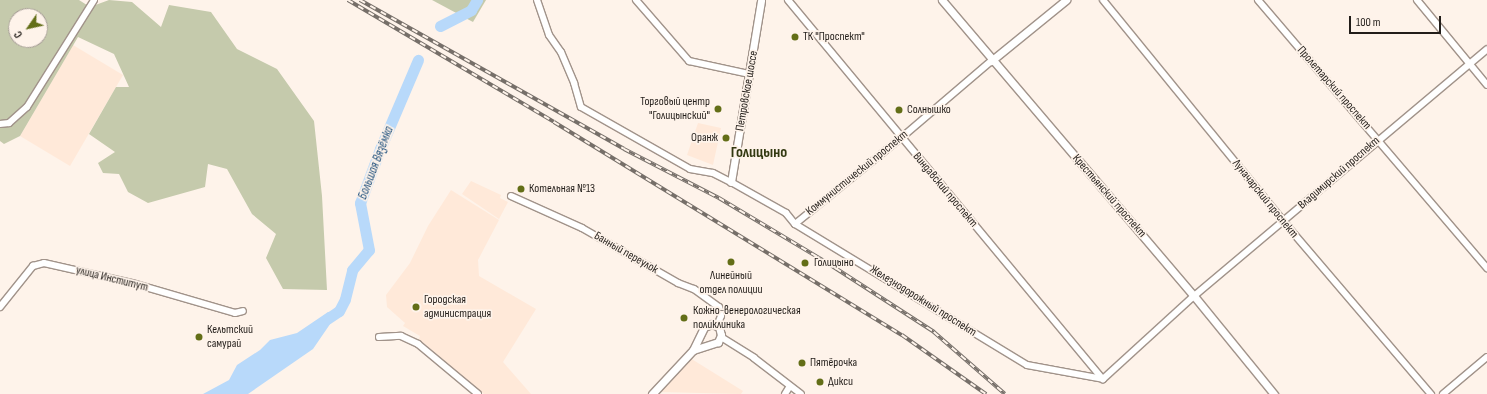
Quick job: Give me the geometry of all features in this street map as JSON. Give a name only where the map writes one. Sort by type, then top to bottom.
[{"type":"street","points":[[0,124],[9,123],[26,107],[94,0]]},
{"type":"street","name":"Железнодорожный проспект","points":[[536,0],[550,35],[561,52],[574,83],[581,107],[690,169],[713,173],[786,213],[795,224],[1028,365],[1103,380]]},
{"type":"street","points":[[636,0],[689,61],[749,74]]},
{"type":"street","name":"Петровское шоссе","points":[[731,182],[761,0]]},
{"type":"street","name":"Виндавский проспект","points":[[788,0],[1103,380]]},
{"type":"street","name":"Крестьянский проспект","points":[[942,0],[991,61],[1194,296],[1274,394]]},
{"type":"street","name":"Коммунистический проспект","points":[[795,224],[901,138],[991,61],[1066,0]]},
{"type":"street","name":"Луначарский проспект","points":[[1103,0],[1282,221],[1431,394]]},
{"type":"street","name":"Пролетарский проспект","points":[[1258,0],[1487,268]]},
{"type":"street","points":[[1417,0],[1487,85]]},
{"type":"street","name":"Владимирский проспект","points":[[1103,380],[1194,296],[1487,48]]},
{"type":"street","name":"Банный переулок","points":[[511,196],[582,228],[678,283],[690,286],[719,307],[720,316],[718,326]]},
{"type":"street","name":"улица Институт","points":[[0,308],[33,266],[44,263],[132,283],[235,313],[243,311]]},
{"type":"street","points":[[652,394],[693,350],[702,332],[708,325],[718,326],[721,337],[754,358],[801,394]]},
{"type":"street","points":[[702,332],[703,340],[710,344]]},
{"type":"street","points":[[379,337],[401,336],[418,344],[478,394]]},
{"type":"street","points":[[693,350],[716,343],[721,337]]},
{"type":"street","points":[[1442,394],[1487,357]]},
{"type":"street","points":[[785,394],[790,386]]},
{"type":"shaded area","points":[[73,45],[123,75],[70,166],[20,136]]},
{"type":"shaded area","points":[[698,123],[721,128],[713,165],[687,155]]},
{"type":"shaded area","points":[[471,181],[501,195],[500,198],[508,202],[499,219],[462,194]]},
{"type":"shaded area","points":[[451,190],[499,220],[478,260],[479,276],[536,309],[503,362],[531,394],[484,394],[419,339],[420,336],[403,326],[405,323],[387,307],[386,295],[410,263],[428,226]]},
{"type":"shaded area","points":[[690,358],[743,391],[741,394],[659,392]]},
{"type":"green space","points":[[0,0],[79,0],[90,7],[109,0],[132,2],[161,27],[169,5],[211,12],[237,49],[277,69],[314,121],[322,196],[327,290],[283,289],[266,258],[276,234],[252,214],[227,169],[208,164],[205,187],[148,203],[128,192],[119,174],[103,173],[98,163],[115,152],[89,134],[116,87],[129,87],[114,54],[78,37],[20,136],[4,144],[0,141]]},
{"type":"green space","points":[[432,0],[486,0],[473,22]]},
{"type":"water","points":[[339,311],[313,349],[248,394],[203,394],[229,380],[237,365],[260,350],[270,340],[297,333],[328,312]]},
{"type":"waterway","name":"Большая Вязёмка","points":[[440,26],[471,10],[477,0]]},
{"type":"waterway","name":"Большая Вязёмка","points":[[327,319],[339,311],[345,299],[352,270],[369,250],[360,203],[380,149],[418,60]]},
{"type":"railway","points":[[348,0],[554,122],[902,335],[986,394]]},
{"type":"railway","points":[[360,0],[624,149],[719,198],[826,262],[934,332],[1005,394]]},
{"type":"place","name":"ТК \"Проспект\"","points":[[795,37]]},
{"type":"place","name":"Торговый центр \"Голицынский\"","points":[[718,109]]},
{"type":"place","name":"Солнышко","points":[[899,110]]},
{"type":"place","name":"Оранж","points":[[726,138]]},
{"type":"place","name":"Котельная №13","points":[[521,189]]},
{"type":"place","name":"Линейный отдел полиции","points":[[731,262]]},
{"type":"place","name":"Голицыно","points":[[805,263]]},
{"type":"place","name":"Городская администрация","points":[[416,307]]},
{"type":"place","name":"Кожно-венерологическая поликлиника","points":[[684,318]]},
{"type":"place","name":"Кельтский самурай","points":[[199,337]]},
{"type":"place","name":"Пятёрочка","points":[[802,363]]},
{"type":"place","name":"Дикси","points":[[820,382]]},
{"type":"district","name":"Голицыно","points":[[759,153]]}]
